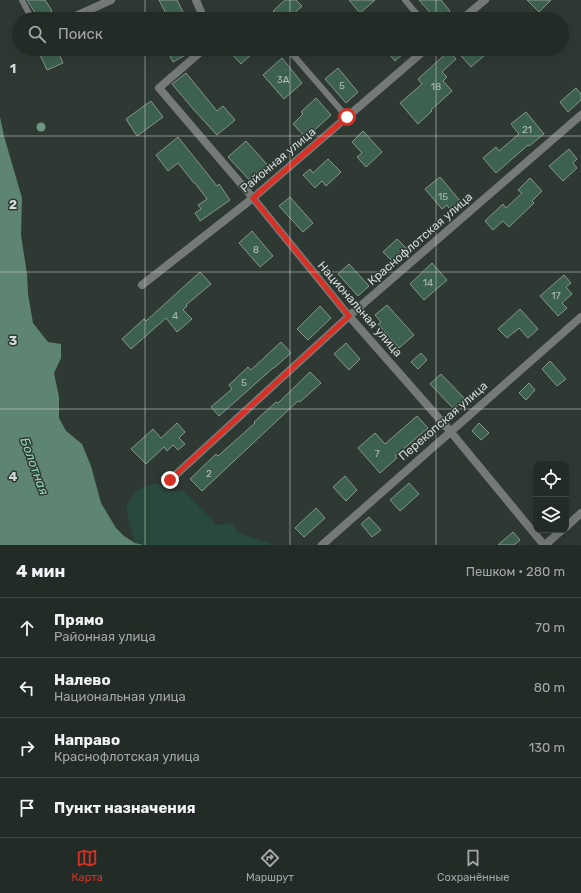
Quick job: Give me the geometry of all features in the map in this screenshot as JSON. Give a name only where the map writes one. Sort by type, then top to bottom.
[{"type":"street","points":[[84,12],[111,0]]},
{"type":"street","points":[[196,0],[201,12]]},
{"type":"street","points":[[470,12],[485,0]]},
{"type":"street","name":"Национальная улица","points":[[196,56],[159,88],[253,198],[349,316],[450,431],[544,545]]},
{"type":"street","name":"Районная улица","points":[[142,285],[253,198],[418,56]]},
{"type":"street","name":"Краснофлотская улица","points":[[170,480],[349,316],[581,115]]},
{"type":"street","name":"Перекопская улица","points":[[322,545],[581,317]]},
{"type":"street","points":[[569,523],[581,513]]},
{"type":"street","points":[[544,545],[558,533]]},
{"type":"lane","points":[[22,0],[28,12]]},
{"type":"lane","points":[[405,0],[415,12]]},
{"type":"lane","points":[[294,56],[347,117]]},
{"type":"shaded area","points":[[158,483],[170,491],[184,491],[217,525],[227,524],[230,522],[239,533],[273,545],[144,545],[135,543],[126,508],[132,496],[138,490]]},
{"type":"water","name":"Болотная","points":[[0,117],[22,198],[21,235],[33,323],[48,342],[61,344],[61,358],[54,373],[59,397],[59,418],[66,431],[82,444],[91,466],[101,503],[116,528],[124,536],[135,543],[144,545],[0,545]]},
{"type":"building","points":[[27,0],[45,0],[52,11],[50,12],[35,12]]},
{"type":"building","points":[[159,0],[177,0],[183,12],[165,12]]},
{"type":"building","points":[[285,0],[296,0],[302,6],[296,12],[273,11]]},
{"type":"building","points":[[349,0],[375,0],[361,12],[359,12]]},
{"type":"building","points":[[419,0],[441,0],[450,11],[449,12],[430,12]]},
{"type":"building","points":[[527,0],[551,0],[539,12]]},
{"type":"building","points":[[40,56],[60,56],[63,63],[47,70]]},
{"type":"building","points":[[170,56],[184,56],[173,62]]},
{"type":"building","points":[[234,56],[250,56],[241,64]]},
{"type":"building","points":[[391,56],[401,56],[395,61]]},
{"type":"building","points":[[443,56],[453,56],[456,59],[442,72],[447,77],[443,81],[452,91],[418,124],[400,103],[422,84],[418,79]]},
{"type":"building","points":[[461,56],[484,56],[471,67]]},
{"type":"building","points":[[282,58],[302,83],[284,99],[263,75]]},
{"type":"building","points":[[338,68],[358,92],[346,103],[325,79]]},
{"type":"building","points":[[186,73],[217,111],[223,106],[235,120],[217,135],[172,84]]},
{"type":"building","points":[[576,88],[581,94],[581,100],[568,112],[560,102]]},
{"type":"building","points":[[316,98],[331,115],[306,138],[293,124],[303,114],[301,112]]},
{"type":"building","points":[[151,101],[163,117],[137,136],[126,119]]},
{"type":"building","points":[[526,112],[544,134],[529,146],[528,145],[496,173],[483,158],[496,147],[499,151],[519,134],[511,124]]},
{"type":"building","points":[[363,131],[382,152],[366,167],[357,157],[362,153],[352,142]]},
{"type":"building","points":[[178,137],[217,186],[219,184],[230,200],[200,221],[195,213],[201,209],[198,205],[207,199],[178,163],[168,171],[156,155]]},
{"type":"building","points":[[246,141],[271,169],[254,185],[228,157]]},
{"type":"building","points":[[569,149],[577,159],[573,163],[577,168],[563,181],[549,166]]},
{"type":"building","points":[[328,159],[341,172],[326,186],[322,181],[315,188],[303,175],[310,169],[313,173]]},
{"type":"building","points":[[440,177],[461,202],[451,211],[447,205],[442,209],[425,189]]},
{"type":"building","points":[[530,178],[542,191],[532,201],[534,203],[509,227],[503,221],[493,230],[485,221],[503,204],[506,208],[522,193],[518,190]]},
{"type":"building","points":[[290,197],[313,223],[303,232],[279,206]]},
{"type":"building","points":[[252,231],[273,256],[260,267],[239,243]]},
{"type":"building","points":[[397,239],[407,249],[393,262],[383,252]]},
{"type":"building","points":[[432,263],[447,280],[424,300],[410,284]]},
{"type":"building","points":[[349,264],[369,286],[358,296],[338,274]]},
{"type":"building","points":[[200,272],[211,284],[186,305],[187,306],[183,310],[192,319],[177,332],[166,318],[131,349],[122,339],[144,319],[146,321]]},
{"type":"building","points":[[564,275],[571,283],[566,287],[572,294],[562,303],[567,308],[558,316],[540,296]]},
{"type":"building","points":[[387,305],[414,335],[399,348],[378,324],[381,322],[375,315]]},
{"type":"building","points":[[320,306],[331,318],[308,340],[297,329]]},
{"type":"building","points":[[520,309],[538,329],[528,338],[519,328],[507,338],[498,329]]},
{"type":"building","points":[[281,342],[291,353],[219,416],[211,407],[232,389],[229,385],[248,367],[251,370]]},
{"type":"building","points":[[346,343],[360,359],[349,370],[334,354]]},
{"type":"building","points":[[421,353],[427,360],[418,369],[411,362]]},
{"type":"building","points":[[550,361],[566,379],[557,386],[542,369]]},
{"type":"building","points":[[310,372],[321,383],[300,402],[298,401],[202,491],[190,479],[216,454],[218,456],[255,423],[254,422],[276,402],[278,403]]},
{"type":"building","points":[[441,374],[465,399],[454,409],[430,384]]},
{"type":"building","points":[[529,383],[535,390],[526,400],[519,393]]},
{"type":"building","points":[[417,416],[428,428],[395,456],[397,458],[380,473],[358,448],[375,433],[385,444]]},
{"type":"building","points":[[177,423],[185,432],[179,438],[185,444],[178,450],[173,445],[167,451],[164,447],[146,464],[131,449],[153,429],[161,438]]},
{"type":"building","points":[[479,423],[489,433],[481,440],[472,431]]},
{"type":"building","points":[[345,476],[357,490],[346,501],[333,487]]},
{"type":"building","points":[[409,483],[419,494],[400,511],[390,500]]},
{"type":"building","points":[[316,508],[325,518],[304,537],[295,528]]},
{"type":"building","points":[[369,517],[381,530],[372,537],[361,524]]},
{"type":"building","points":[[513,532],[520,540],[514,545],[498,545]]},
{"type":"route","points":[[170,480],[349,316],[253,198],[347,117]]}]
